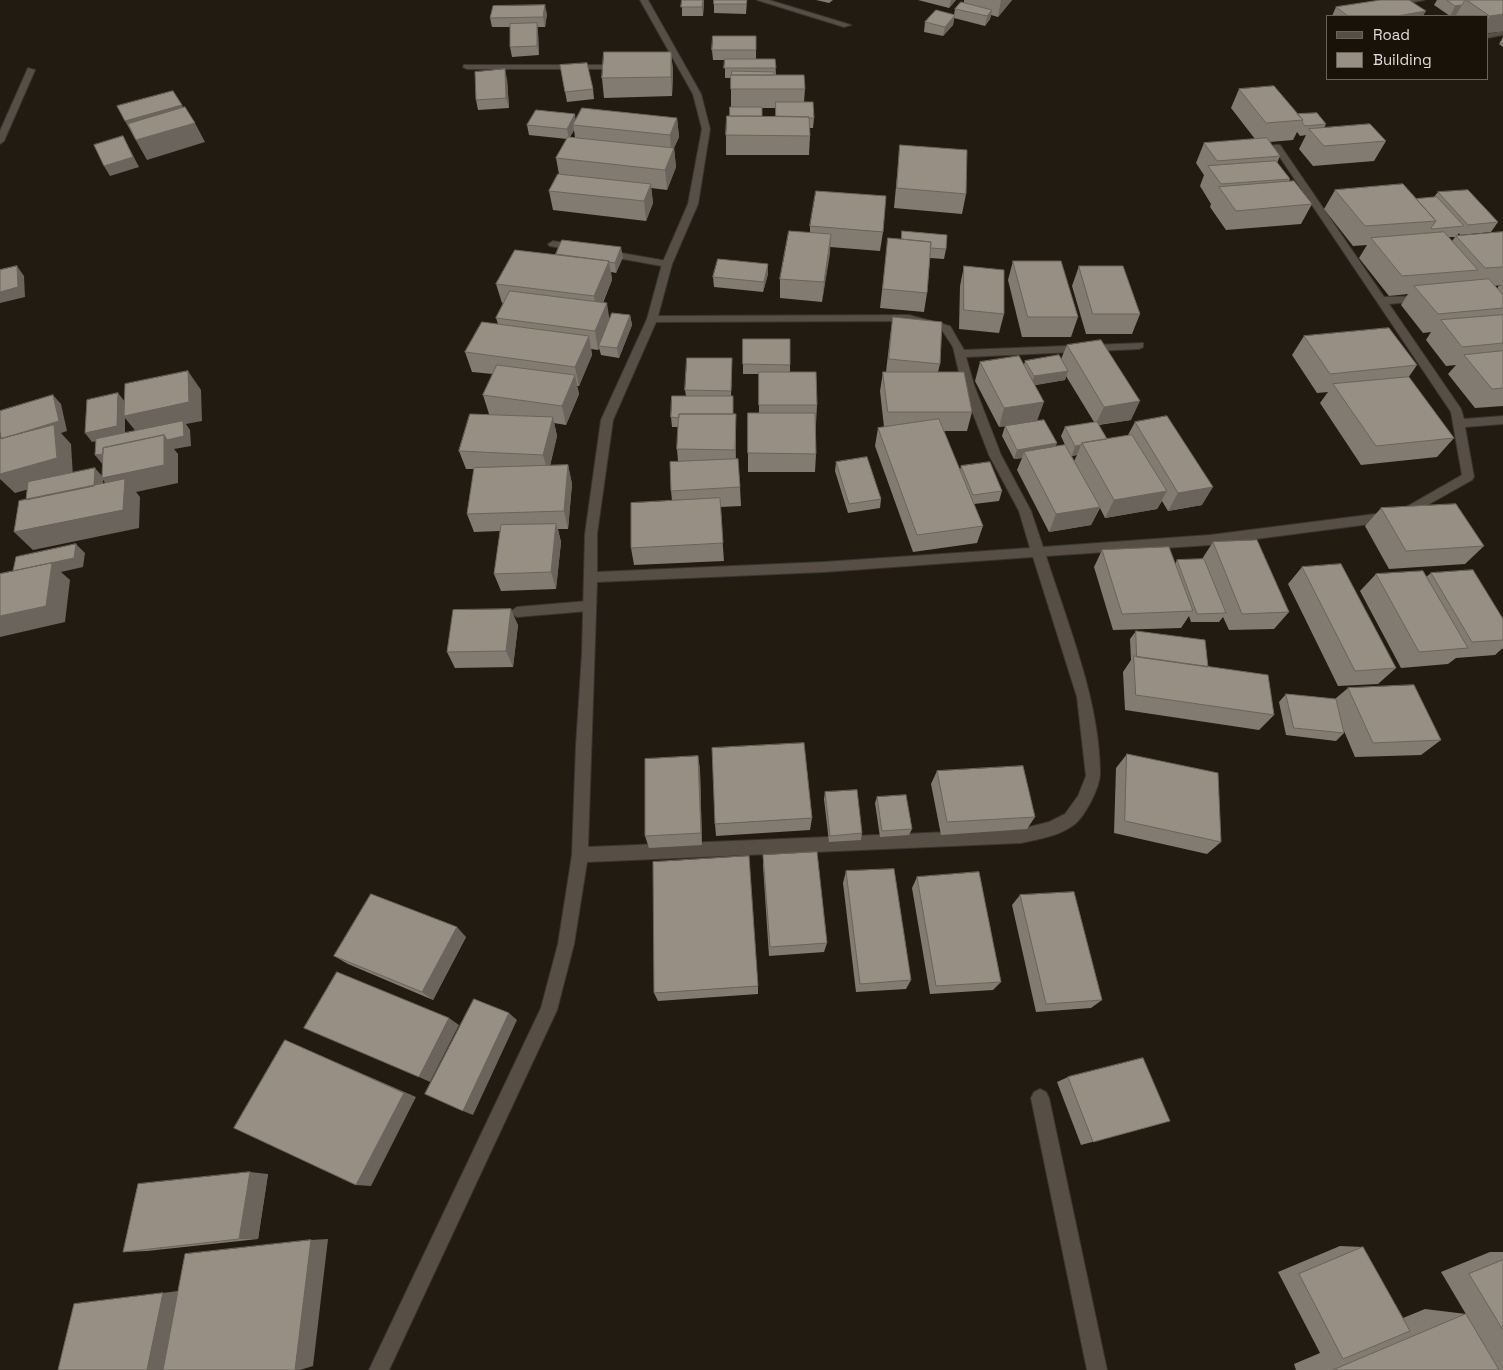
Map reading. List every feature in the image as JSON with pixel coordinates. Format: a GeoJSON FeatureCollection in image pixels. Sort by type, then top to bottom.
{"type":"FeatureCollection","features":[{"type":"Feature","properties":{"kind":"street"},"geometry":{"type":"LineString","coordinates":[[379,1370],[549,1010],[566,944],[580,854],[583,746],[589,653],[590,534],[607,420],[652,319],[667,264],[693,204],[706,129],[697,94],[678,67],[644,0]]}},
{"type":"Feature","properties":{"kind":"street"},"geometry":{"type":"LineString","coordinates":[[760,0],[848,25]]}},
{"type":"Feature","properties":{"kind":"street"},"geometry":{"type":"LineString","coordinates":[[1390,2],[1420,0]]}},
{"type":"Feature","properties":{"kind":"street"},"geometry":{"type":"LineString","coordinates":[[1390,2],[1406,12]]}},
{"type":"Feature","properties":{"kind":"street"},"geometry":{"type":"LineString","coordinates":[[1488,36],[1503,34]]}},
{"type":"Feature","properties":{"kind":"street"},"geometry":{"type":"LineString","coordinates":[[467,67],[635,67]]}},
{"type":"Feature","properties":{"kind":"street"},"geometry":{"type":"LineString","coordinates":[[0,141],[31,70]]}},
{"type":"Feature","properties":{"kind":"street"},"geometry":{"type":"LineString","coordinates":[[590,577],[824,567],[1038,554],[1210,540],[1401,515],[1468,477],[1457,412],[1277,147]]}},
{"type":"Feature","properties":{"kind":"street"},"geometry":{"type":"LineString","coordinates":[[553,244],[667,264]]}},
{"type":"Feature","properties":{"kind":"street"},"geometry":{"type":"LineString","coordinates":[[1382,301],[1438,297]]}},
{"type":"Feature","properties":{"kind":"street"},"geometry":{"type":"LineString","coordinates":[[580,854],[1021,836],[1050,829],[1070,819],[1084,800],[1093,776],[1081,689],[1025,511],[996,455],[968,385],[958,347],[946,328],[910,318],[652,319]]}},
{"type":"Feature","properties":{"kind":"street"},"geometry":{"type":"LineString","coordinates":[[959,354],[1139,345]]}},
{"type":"Feature","properties":{"kind":"street"},"geometry":{"type":"LineString","coordinates":[[1459,422],[1503,420]]}},
{"type":"Feature","properties":{"kind":"street"},"geometry":{"type":"LineString","coordinates":[[517,612],[588,606]]}},
{"type":"Feature","properties":{"kind":"street"},"geometry":{"type":"LineString","coordinates":[[1040,1098],[1097,1370]]}},
{"type":"Feature","properties":{"kind":"building"},"geometry":{"type":"Polygon","coordinates":[[[682,0],[703,0],[702,7],[681,7],[682,0]]]}},
{"type":"Feature","properties":{"kind":"building"},"geometry":{"type":"Polygon","coordinates":[[[714,0],[747,0],[746,4],[714,4],[714,0]]]}},
{"type":"Feature","properties":{"kind":"building"},"geometry":{"type":"Polygon","coordinates":[[[1381,0],[1409,0],[1426,11],[1403,15],[1347,15],[1336,7],[1381,0]]]}},
{"type":"Feature","properties":{"kind":"building"},"geometry":{"type":"Polygon","coordinates":[[[1447,0],[1465,0],[1462,5],[1455,6],[1447,0]]]}},
{"type":"Feature","properties":{"kind":"building"},"geometry":{"type":"Polygon","coordinates":[[[1467,0],[1503,0],[1503,14],[1490,16],[1467,0]]]}},
{"type":"Feature","properties":{"kind":"building"},"geometry":{"type":"Polygon","coordinates":[[[961,2],[992,10],[987,16],[955,9],[961,2]]]}},
{"type":"Feature","properties":{"kind":"building"},"geometry":{"type":"Polygon","coordinates":[[[545,5],[543,17],[490,18],[493,6],[545,5]]]}},
{"type":"Feature","properties":{"kind":"building"},"geometry":{"type":"Polygon","coordinates":[[[936,10],[955,15],[945,27],[925,22],[936,10]]]}},
{"type":"Feature","properties":{"kind":"building"},"geometry":{"type":"Polygon","coordinates":[[[537,23],[537,46],[510,47],[510,24],[537,23]]]}},
{"type":"Feature","properties":{"kind":"building"},"geometry":{"type":"Polygon","coordinates":[[[713,36],[756,36],[756,50],[712,50],[713,36]]]}},
{"type":"Feature","properties":{"kind":"building"},"geometry":{"type":"Polygon","coordinates":[[[604,52],[671,52],[671,77],[602,78],[604,52]]]}},
{"type":"Feature","properties":{"kind":"building"},"geometry":{"type":"Polygon","coordinates":[[[725,59],[775,59],[776,68],[724,68],[725,59]]]}},
{"type":"Feature","properties":{"kind":"building"},"geometry":{"type":"Polygon","coordinates":[[[587,63],[593,89],[565,92],[560,65],[587,63]]]}},
{"type":"Feature","properties":{"kind":"building"},"geometry":{"type":"Polygon","coordinates":[[[505,69],[506,98],[476,100],[475,72],[505,69]]]}},
{"type":"Feature","properties":{"kind":"building"},"geometry":{"type":"Polygon","coordinates":[[[732,71],[774,72],[774,75],[732,75],[732,71]]]}},
{"type":"Feature","properties":{"kind":"building"},"geometry":{"type":"Polygon","coordinates":[[[731,75],[804,75],[805,89],[731,89],[731,75]]]}},
{"type":"Feature","properties":{"kind":"building"},"geometry":{"type":"Polygon","coordinates":[[[1274,86],[1303,120],[1266,123],[1239,89],[1274,86]]]}},
{"type":"Feature","properties":{"kind":"building"},"geometry":{"type":"Polygon","coordinates":[[[173,91],[182,105],[125,121],[117,106],[173,91]]]}},
{"type":"Feature","properties":{"kind":"building"},"geometry":{"type":"Polygon","coordinates":[[[776,102],[813,102],[814,118],[776,116],[776,102]]]}},
{"type":"Feature","properties":{"kind":"building"},"geometry":{"type":"Polygon","coordinates":[[[185,107],[195,123],[136,140],[128,124],[185,107]]]}},
{"type":"Feature","properties":{"kind":"building"},"geometry":{"type":"Polygon","coordinates":[[[730,107],[762,107],[762,116],[730,116],[730,107]]]}},
{"type":"Feature","properties":{"kind":"building"},"geometry":{"type":"Polygon","coordinates":[[[582,108],[677,118],[670,135],[573,125],[582,108]]]}},
{"type":"Feature","properties":{"kind":"building"},"geometry":{"type":"Polygon","coordinates":[[[536,110],[575,114],[567,129],[527,125],[536,110]]]}},
{"type":"Feature","properties":{"kind":"building"},"geometry":{"type":"Polygon","coordinates":[[[1317,113],[1326,124],[1305,126],[1302,122],[1303,120],[1297,114],[1317,113]]]}},
{"type":"Feature","properties":{"kind":"building"},"geometry":{"type":"Polygon","coordinates":[[[727,116],[809,117],[810,136],[726,135],[727,116]]]}},
{"type":"Feature","properties":{"kind":"building"},"geometry":{"type":"Polygon","coordinates":[[[1370,124],[1386,141],[1324,146],[1309,129],[1370,124]]]}},
{"type":"Feature","properties":{"kind":"building"},"geometry":{"type":"Polygon","coordinates":[[[123,136],[133,157],[104,166],[94,145],[123,136]]]}},
{"type":"Feature","properties":{"kind":"building"},"geometry":{"type":"Polygon","coordinates":[[[568,137],[674,148],[665,170],[556,158],[568,137]]]}},
{"type":"Feature","properties":{"kind":"building"},"geometry":{"type":"Polygon","coordinates":[[[1267,138],[1280,156],[1217,161],[1204,143],[1267,138]]]}},
{"type":"Feature","properties":{"kind":"building"},"geometry":{"type":"Polygon","coordinates":[[[900,145],[967,150],[966,194],[897,188],[900,145]]]}},
{"type":"Feature","properties":{"kind":"building"},"geometry":{"type":"Polygon","coordinates":[[[1276,161],[1290,179],[1221,184],[1208,166],[1276,161]]]}},
{"type":"Feature","properties":{"kind":"building"},"geometry":{"type":"Polygon","coordinates":[[[558,174],[651,184],[644,201],[549,191],[558,174]]]}},
{"type":"Feature","properties":{"kind":"building"},"geometry":{"type":"Polygon","coordinates":[[[1294,181],[1312,204],[1236,211],[1219,187],[1294,181]]]}},
{"type":"Feature","properties":{"kind":"building"},"geometry":{"type":"Polygon","coordinates":[[[1403,184],[1436,221],[1365,226],[1335,190],[1403,184]]]}},
{"type":"Feature","properties":{"kind":"building"},"geometry":{"type":"Polygon","coordinates":[[[1468,190],[1498,222],[1468,225],[1438,192],[1468,190]]]}},
{"type":"Feature","properties":{"kind":"building"},"geometry":{"type":"Polygon","coordinates":[[[816,191],[886,196],[883,232],[810,226],[816,191]]]}},
{"type":"Feature","properties":{"kind":"building"},"geometry":{"type":"Polygon","coordinates":[[[1437,197],[1464,226],[1431,228],[1436,221],[1416,199],[1437,197]]]}},
{"type":"Feature","properties":{"kind":"building"},"geometry":{"type":"Polygon","coordinates":[[[789,231],[831,234],[824,282],[780,279],[789,231]]]}},
{"type":"Feature","properties":{"kind":"building"},"geometry":{"type":"Polygon","coordinates":[[[902,231],[947,235],[946,249],[930,248],[931,242],[902,239],[902,231]]]}},
{"type":"Feature","properties":{"kind":"building"},"geometry":{"type":"Polygon","coordinates":[[[1444,232],[1478,270],[1402,276],[1371,238],[1444,232]]]}},
{"type":"Feature","properties":{"kind":"building"},"geometry":{"type":"Polygon","coordinates":[[[1503,232],[1503,267],[1485,268],[1456,236],[1503,232]]]}},
{"type":"Feature","properties":{"kind":"building"},"geometry":{"type":"Polygon","coordinates":[[[888,238],[931,242],[927,293],[883,289],[888,238]]]}},
{"type":"Feature","properties":{"kind":"building"},"geometry":{"type":"Polygon","coordinates":[[[562,240],[621,247],[615,263],[556,254],[562,240]]]}},
{"type":"Feature","properties":{"kind":"building"},"geometry":{"type":"Polygon","coordinates":[[[515,250],[609,261],[594,296],[496,284],[515,250]]]}},
{"type":"Feature","properties":{"kind":"building"},"geometry":{"type":"Polygon","coordinates":[[[718,259],[768,264],[764,282],[713,277],[718,259]]]}},
{"type":"Feature","properties":{"kind":"building"},"geometry":{"type":"Polygon","coordinates":[[[1013,261],[1061,261],[1078,317],[1028,317],[1013,261]]]}},
{"type":"Feature","properties":{"kind":"building"},"geometry":{"type":"Polygon","coordinates":[[[17,266],[18,287],[0,292],[0,270],[17,266]]]}},
{"type":"Feature","properties":{"kind":"building"},"geometry":{"type":"Polygon","coordinates":[[[964,266],[1004,270],[1004,314],[964,310],[964,266]]]}},
{"type":"Feature","properties":{"kind":"building"},"geometry":{"type":"Polygon","coordinates":[[[1079,266],[1123,266],[1140,314],[1093,314],[1079,266]]]}},
{"type":"Feature","properties":{"kind":"building"},"geometry":{"type":"Polygon","coordinates":[[[1489,279],[1503,295],[1503,308],[1438,314],[1414,286],[1489,279]]]}},
{"type":"Feature","properties":{"kind":"building"},"geometry":{"type":"Polygon","coordinates":[[[510,291],[607,303],[595,331],[496,318],[510,291]]]}},
{"type":"Feature","properties":{"kind":"building"},"geometry":{"type":"Polygon","coordinates":[[[612,313],[630,315],[617,348],[599,346],[612,313]]]}},
{"type":"Feature","properties":{"kind":"building"},"geometry":{"type":"Polygon","coordinates":[[[1503,315],[1503,343],[1462,347],[1441,320],[1503,315]]]}},
{"type":"Feature","properties":{"kind":"building"},"geometry":{"type":"Polygon","coordinates":[[[893,317],[942,322],[940,364],[889,359],[893,317]]]}},
{"type":"Feature","properties":{"kind":"building"},"geometry":{"type":"Polygon","coordinates":[[[482,322],[589,336],[575,367],[465,352],[482,322]]]}},
{"type":"Feature","properties":{"kind":"building"},"geometry":{"type":"Polygon","coordinates":[[[1389,328],[1417,365],[1330,374],[1304,336],[1389,328]]]}},
{"type":"Feature","properties":{"kind":"building"},"geometry":{"type":"Polygon","coordinates":[[[743,339],[790,339],[790,365],[743,364],[743,339]]]}},
{"type":"Feature","properties":{"kind":"building"},"geometry":{"type":"Polygon","coordinates":[[[1101,340],[1140,401],[1104,407],[1067,345],[1101,340]]]}},
{"type":"Feature","properties":{"kind":"building"},"geometry":{"type":"Polygon","coordinates":[[[1503,351],[1503,388],[1492,389],[1464,355],[1503,351]]]}},
{"type":"Feature","properties":{"kind":"building"},"geometry":{"type":"Polygon","coordinates":[[[1059,355],[1068,371],[1034,376],[1025,361],[1059,355]]]}},
{"type":"Feature","properties":{"kind":"building"},"geometry":{"type":"Polygon","coordinates":[[[1019,356],[1044,402],[1004,408],[980,362],[1019,356]]]}},
{"type":"Feature","properties":{"kind":"building"},"geometry":{"type":"Polygon","coordinates":[[[687,358],[732,358],[731,391],[685,390],[687,358]]]}},
{"type":"Feature","properties":{"kind":"building"},"geometry":{"type":"Polygon","coordinates":[[[497,365],[575,375],[562,406],[483,395],[497,365]]]}},
{"type":"Feature","properties":{"kind":"building"},"geometry":{"type":"Polygon","coordinates":[[[188,371],[189,402],[124,416],[125,384],[188,371]]]}},
{"type":"Feature","properties":{"kind":"building"},"geometry":{"type":"Polygon","coordinates":[[[759,372],[816,372],[817,405],[759,405],[759,372]]]}},
{"type":"Feature","properties":{"kind":"building"},"geometry":{"type":"Polygon","coordinates":[[[883,372],[964,372],[972,412],[888,412],[883,372]]]}},
{"type":"Feature","properties":{"kind":"building"},"geometry":{"type":"Polygon","coordinates":[[[1409,377],[1454,438],[1376,446],[1333,384],[1409,377]]]}},
{"type":"Feature","properties":{"kind":"building"},"geometry":{"type":"Polygon","coordinates":[[[118,393],[117,426],[85,433],[87,400],[118,393]]]}},
{"type":"Feature","properties":{"kind":"building"},"geometry":{"type":"Polygon","coordinates":[[[53,395],[59,421],[1,439],[0,411],[53,395]]]}},
{"type":"Feature","properties":{"kind":"building"},"geometry":{"type":"Polygon","coordinates":[[[672,396],[733,396],[733,414],[679,414],[679,418],[671,417],[672,396]]]}},
{"type":"Feature","properties":{"kind":"building"},"geometry":{"type":"Polygon","coordinates":[[[748,413],[815,413],[816,454],[748,453],[748,413]]]}},
{"type":"Feature","properties":{"kind":"building"},"geometry":{"type":"Polygon","coordinates":[[[470,414],[553,417],[543,455],[459,451],[470,414]]]}},
{"type":"Feature","properties":{"kind":"building"},"geometry":{"type":"Polygon","coordinates":[[[679,414],[736,414],[735,450],[677,449],[679,414]]]}},
{"type":"Feature","properties":{"kind":"building"},"geometry":{"type":"Polygon","coordinates":[[[1167,416],[1213,487],[1178,493],[1135,422],[1167,416]]]}},
{"type":"Feature","properties":{"kind":"building"},"geometry":{"type":"Polygon","coordinates":[[[939,419],[983,526],[917,535],[878,428],[939,419]]]}},
{"type":"Feature","properties":{"kind":"building"},"geometry":{"type":"Polygon","coordinates":[[[1044,420],[1057,443],[1017,450],[1005,426],[1044,420]]]}},
{"type":"Feature","properties":{"kind":"building"},"geometry":{"type":"Polygon","coordinates":[[[183,421],[184,436],[167,440],[164,435],[103,448],[103,454],[95,455],[96,439],[183,421]]]}},
{"type":"Feature","properties":{"kind":"building"},"geometry":{"type":"Polygon","coordinates":[[[1097,422],[1107,439],[1075,446],[1065,427],[1097,422]]]}},
{"type":"Feature","properties":{"kind":"building"},"geometry":{"type":"Polygon","coordinates":[[[54,425],[57,458],[0,474],[0,439],[54,425]]]}},
{"type":"Feature","properties":{"kind":"building"},"geometry":{"type":"Polygon","coordinates":[[[164,435],[164,465],[102,478],[103,448],[164,435]]]}},
{"type":"Feature","properties":{"kind":"building"},"geometry":{"type":"Polygon","coordinates":[[[1132,435],[1167,491],[1114,500],[1082,443],[1132,435]]]}},
{"type":"Feature","properties":{"kind":"building"},"geometry":{"type":"Polygon","coordinates":[[[1065,445],[1100,507],[1056,514],[1024,452],[1065,445]]]}},
{"type":"Feature","properties":{"kind":"building"},"geometry":{"type":"Polygon","coordinates":[[[867,457],[881,499],[849,504],[836,462],[867,457]]]}},
{"type":"Feature","properties":{"kind":"building"},"geometry":{"type":"Polygon","coordinates":[[[738,459],[740,487],[671,491],[670,462],[738,459]]]}},
{"type":"Feature","properties":{"kind":"building"},"geometry":{"type":"Polygon","coordinates":[[[990,462],[1002,491],[973,495],[961,466],[990,462]]]}},
{"type":"Feature","properties":{"kind":"building"},"geometry":{"type":"Polygon","coordinates":[[[568,465],[564,511],[467,514],[474,468],[568,465]]]}},
{"type":"Feature","properties":{"kind":"building"},"geometry":{"type":"Polygon","coordinates":[[[95,468],[94,486],[26,500],[28,482],[95,468]]]}},
{"type":"Feature","properties":{"kind":"building"},"geometry":{"type":"Polygon","coordinates":[[[125,479],[123,510],[14,532],[19,501],[125,479]]]}},
{"type":"Feature","properties":{"kind":"building"},"geometry":{"type":"Polygon","coordinates":[[[720,498],[723,543],[631,548],[631,503],[720,498]]]}},
{"type":"Feature","properties":{"kind":"building"},"geometry":{"type":"Polygon","coordinates":[[[1456,504],[1484,546],[1406,551],[1381,508],[1456,504]]]}},
{"type":"Feature","properties":{"kind":"building"},"geometry":{"type":"Polygon","coordinates":[[[556,524],[551,572],[494,574],[501,525],[556,524]]]}},
{"type":"Feature","properties":{"kind":"building"},"geometry":{"type":"Polygon","coordinates":[[[1257,540],[1289,612],[1242,614],[1213,542],[1257,540]]]}},
{"type":"Feature","properties":{"kind":"building"},"geometry":{"type":"Polygon","coordinates":[[[76,544],[74,558],[13,571],[16,557],[76,544]]]}},
{"type":"Feature","properties":{"kind":"building"},"geometry":{"type":"Polygon","coordinates":[[[1169,547],[1193,611],[1122,614],[1102,550],[1169,547]]]}},
{"type":"Feature","properties":{"kind":"building"},"geometry":{"type":"Polygon","coordinates":[[[1204,559],[1226,613],[1197,614],[1177,560],[1204,559]]]}},
{"type":"Feature","properties":{"kind":"building"},"geometry":{"type":"Polygon","coordinates":[[[52,563],[46,606],[0,616],[0,574],[52,563]]]}},
{"type":"Feature","properties":{"kind":"building"},"geometry":{"type":"Polygon","coordinates":[[[1341,564],[1396,668],[1355,671],[1302,567],[1341,564]]]}},
{"type":"Feature","properties":{"kind":"building"},"geometry":{"type":"Polygon","coordinates":[[[1473,570],[1503,619],[1503,640],[1472,642],[1431,573],[1473,570]]]}},
{"type":"Feature","properties":{"kind":"building"},"geometry":{"type":"Polygon","coordinates":[[[1423,571],[1468,648],[1419,652],[1376,574],[1423,571]]]}},
{"type":"Feature","properties":{"kind":"building"},"geometry":{"type":"Polygon","coordinates":[[[511,609],[506,651],[447,652],[453,610],[511,609]]]}},
{"type":"Feature","properties":{"kind":"building"},"geometry":{"type":"Polygon","coordinates":[[[1136,631],[1205,640],[1208,667],[1137,657],[1136,631]]]}},
{"type":"Feature","properties":{"kind":"building"},"geometry":{"type":"Polygon","coordinates":[[[1134,656],[1268,675],[1274,715],[1136,695],[1134,656]]]}},
{"type":"Feature","properties":{"kind":"building"},"geometry":{"type":"Polygon","coordinates":[[[1414,685],[1441,740],[1373,743],[1348,688],[1414,685]]]}},
{"type":"Feature","properties":{"kind":"building"},"geometry":{"type":"Polygon","coordinates":[[[1286,694],[1336,699],[1344,733],[1294,728],[1286,694]]]}},
{"type":"Feature","properties":{"kind":"building"},"geometry":{"type":"Polygon","coordinates":[[[804,743],[812,818],[715,824],[712,748],[804,743]]]}},
{"type":"Feature","properties":{"kind":"building"},"geometry":{"type":"Polygon","coordinates":[[[1127,754],[1218,773],[1221,842],[1125,821],[1127,754]]]}},
{"type":"Feature","properties":{"kind":"building"},"geometry":{"type":"Polygon","coordinates":[[[698,756],[701,833],[645,836],[645,759],[698,756]]]}},
{"type":"Feature","properties":{"kind":"building"},"geometry":{"type":"Polygon","coordinates":[[[1023,766],[1035,817],[947,822],[937,771],[1023,766]]]}},
{"type":"Feature","properties":{"kind":"building"},"geometry":{"type":"Polygon","coordinates":[[[857,790],[862,833],[830,836],[825,792],[857,790]]]}},
{"type":"Feature","properties":{"kind":"building"},"geometry":{"type":"Polygon","coordinates":[[[906,795],[912,829],[882,831],[877,797],[906,795]]]}},
{"type":"Feature","properties":{"kind":"building"},"geometry":{"type":"Polygon","coordinates":[[[817,852],[827,943],[770,947],[763,855],[817,852]]]}},
{"type":"Feature","properties":{"kind":"building"},"geometry":{"type":"Polygon","coordinates":[[[749,856],[758,986],[654,993],[653,862],[749,856]]]}},
{"type":"Feature","properties":{"kind":"building"},"geometry":{"type":"Polygon","coordinates":[[[894,869],[911,980],[860,984],[846,871],[894,869]]]}},
{"type":"Feature","properties":{"kind":"building"},"geometry":{"type":"Polygon","coordinates":[[[979,872],[1001,982],[936,986],[917,877],[979,872]]]}},
{"type":"Feature","properties":{"kind":"building"},"geometry":{"type":"Polygon","coordinates":[[[1074,892],[1102,1000],[1046,1004],[1020,895],[1074,892]]]}},
{"type":"Feature","properties":{"kind":"building"},"geometry":{"type":"Polygon","coordinates":[[[371,894],[457,927],[422,992],[334,956],[371,894]]]}},
{"type":"Feature","properties":{"kind":"building"},"geometry":{"type":"Polygon","coordinates":[[[337,972],[449,1018],[419,1077],[304,1028],[337,972]]]}},
{"type":"Feature","properties":{"kind":"building"},"geometry":{"type":"Polygon","coordinates":[[[474,999],[509,1013],[463,1111],[425,1094],[474,999]]]}},
{"type":"Feature","properties":{"kind":"building"},"geometry":{"type":"Polygon","coordinates":[[[285,1040],[404,1093],[356,1185],[234,1128],[285,1040]]]}},
{"type":"Feature","properties":{"kind":"building"},"geometry":{"type":"Polygon","coordinates":[[[1143,1058],[1170,1121],[1093,1142],[1068,1077],[1143,1058]]]}},
{"type":"Feature","properties":{"kind":"building"},"geometry":{"type":"Polygon","coordinates":[[[250,1172],[239,1239],[123,1252],[138,1184],[250,1172]]]}},
{"type":"Feature","properties":{"kind":"building"},"geometry":{"type":"Polygon","coordinates":[[[311,1240],[295,1370],[163,1370],[185,1254],[311,1240]]]}},
{"type":"Feature","properties":{"kind":"building"},"geometry":{"type":"Polygon","coordinates":[[[1363,1247],[1410,1331],[1343,1359],[1299,1274],[1363,1247]]]}},
{"type":"Feature","properties":{"kind":"building"},"geometry":{"type":"Polygon","coordinates":[[[1503,1260],[1503,1330],[1469,1274],[1503,1260]]]}},
{"type":"Feature","properties":{"kind":"building"},"geometry":{"type":"Polygon","coordinates":[[[163,1293],[147,1370],[58,1370],[74,1304],[163,1293]]]}},
{"type":"Feature","properties":{"kind":"building"},"geometry":{"type":"Polygon","coordinates":[[[1466,1314],[1499,1370],[1333,1370],[1466,1314]]]}}]}
